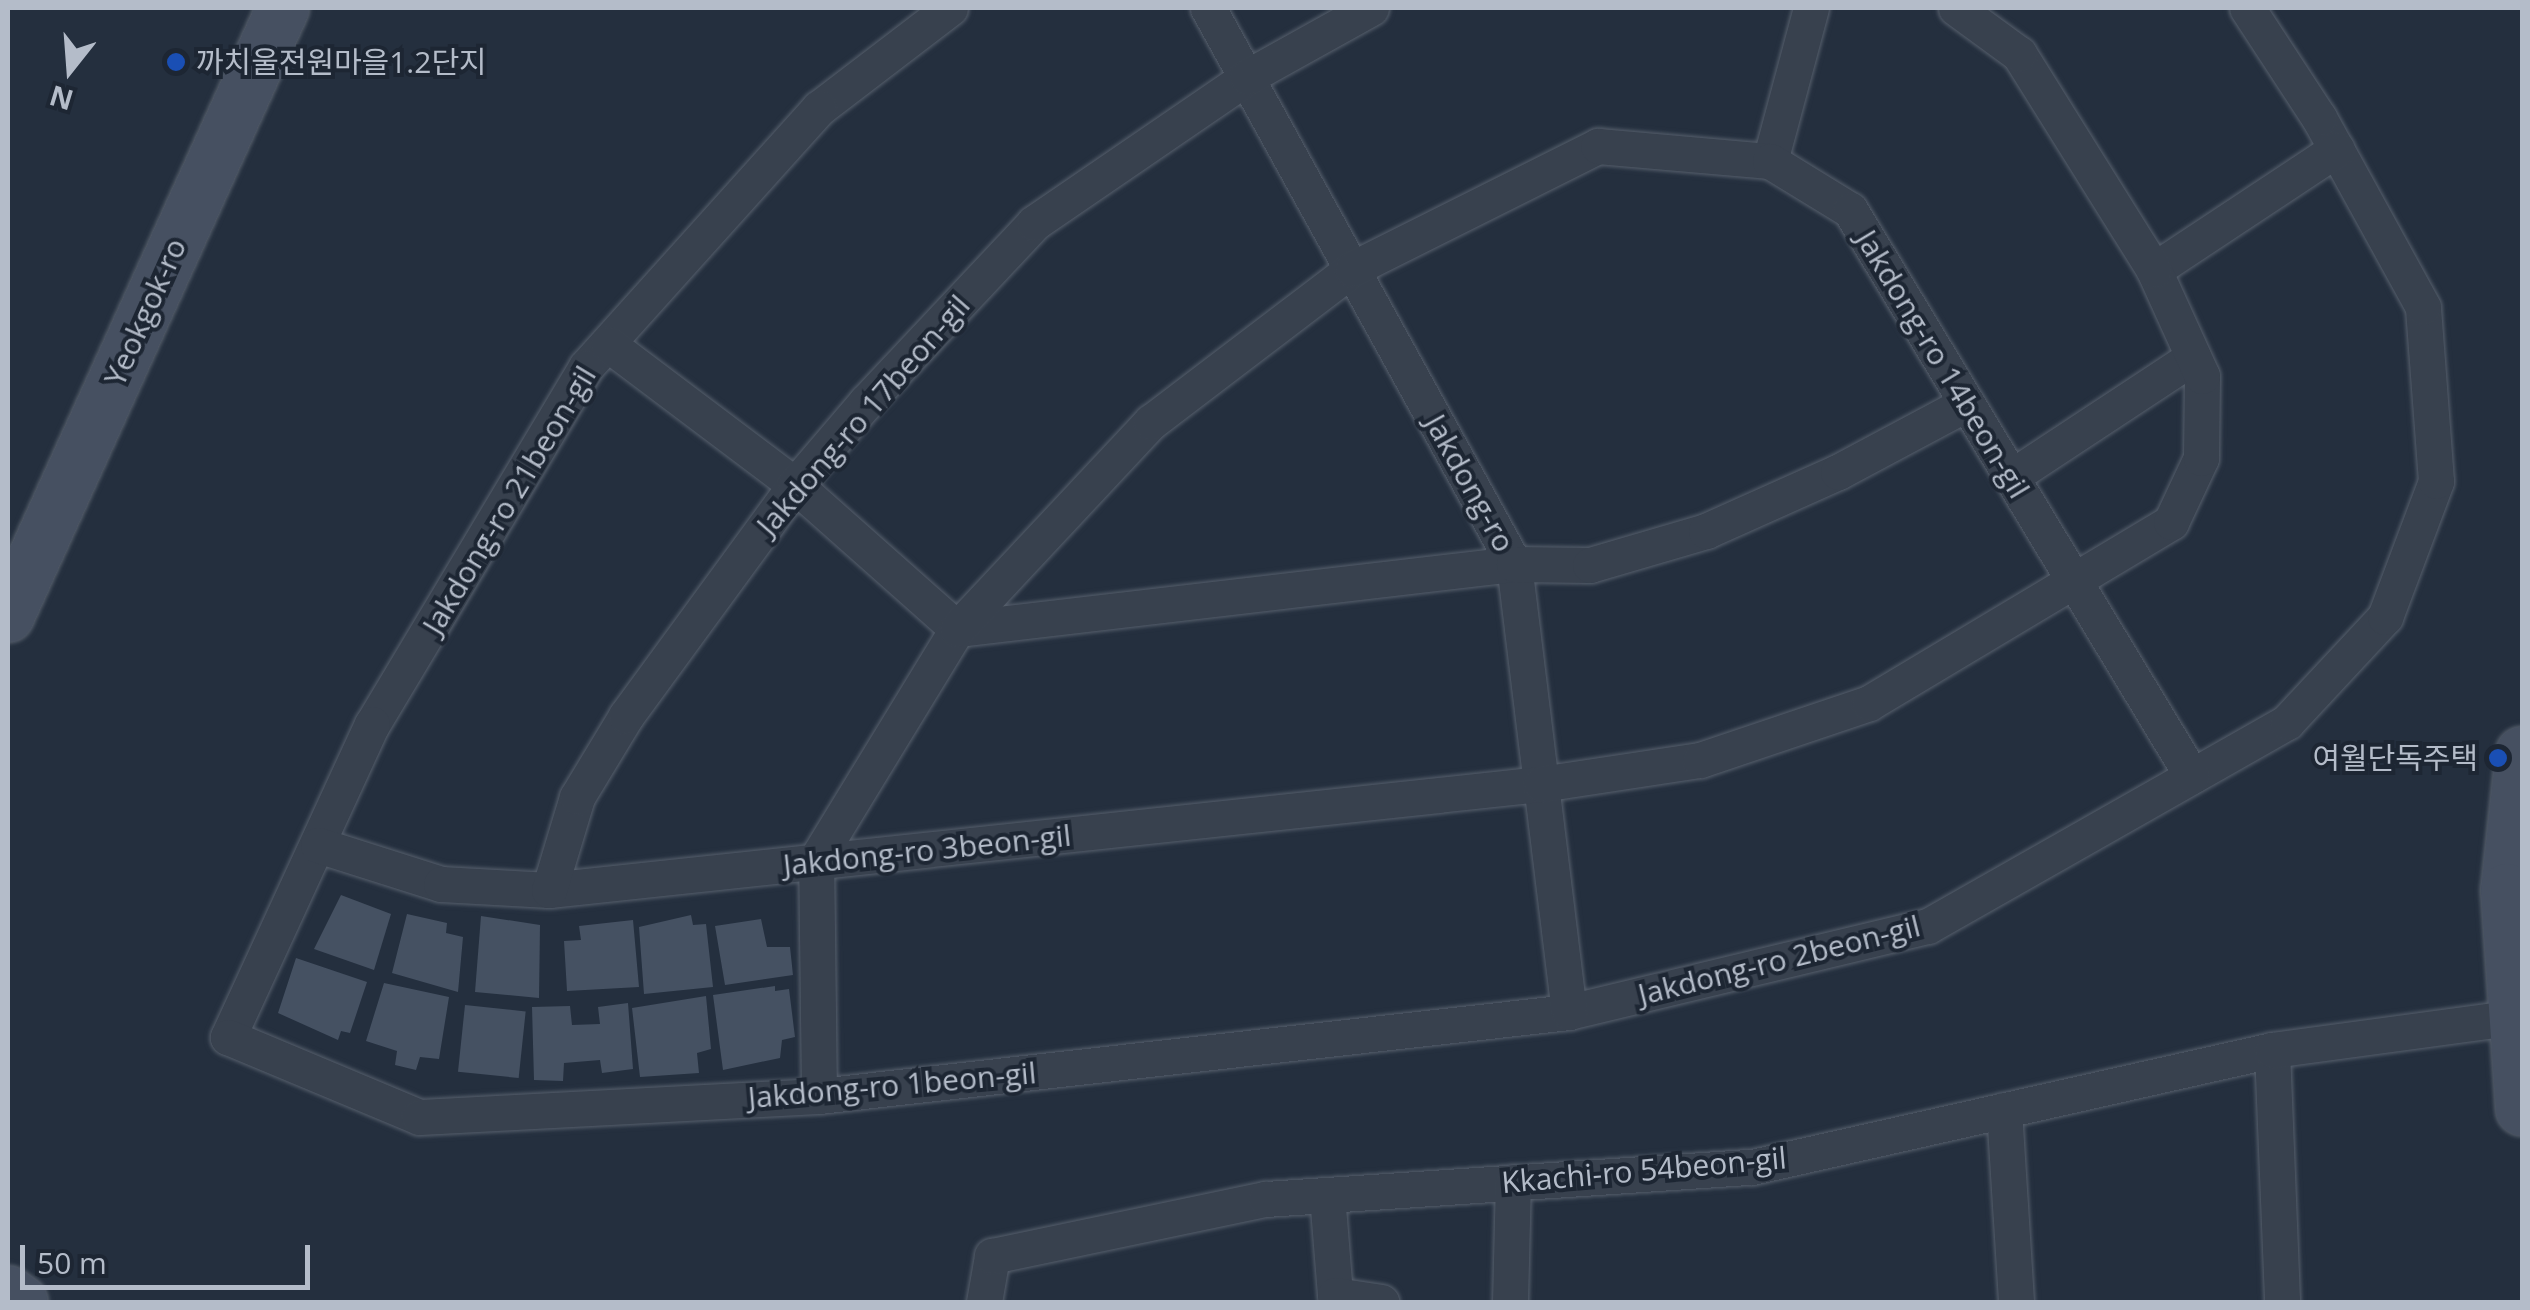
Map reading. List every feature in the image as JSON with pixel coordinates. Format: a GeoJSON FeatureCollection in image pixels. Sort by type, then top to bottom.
{"type":"FeatureCollection","features":[{"type":"Feature","properties":{"kind":"street","name":"Yeokgok-ro"},"geometry":{"type":"LineString","coordinates":[[8,616],[282,8]]}},
{"type":"Feature","properties":{"kind":"street","name":"Jakdong-ro 21beon-gil"},"geometry":{"type":"LineString","coordinates":[[228,1037],[372,724],[586,367],[819,108],[950,8]]}},
{"type":"Feature","properties":{"kind":"street","name":"Jakdong-ro"},"geometry":{"type":"LineString","coordinates":[[1208,8],[1514,564],[1569,1012]]}},
{"type":"Feature","properties":{"kind":"street","name":"Jakdong-ro 17beon-gil"},"geometry":{"type":"LineString","coordinates":[[548,890],[576,797],[626,716],[794,485],[1034,223],[1246,77],[1371,8]]}},
{"type":"Feature","properties":{"kind":"street"},"geometry":{"type":"LineString","coordinates":[[1770,161],[1811,8]]}},
{"type":"Feature","properties":{"kind":"street","name":"Jakdong-ro 3beon-gil"},"geometry":{"type":"LineString","coordinates":[[318,845],[441,884],[548,890],[1541,784],[1700,760],[1869,703],[2170,522],[2202,458],[2202,376],[2154,270],[2019,54],[1956,8]]}},
{"type":"Feature","properties":{"kind":"street","name":"Jakdong-ro 2beon-gil"},"geometry":{"type":"LineString","coordinates":[[1569,1012],[1928,926],[2288,722],[2385,617],[2436,481],[2424,307],[2337,149],[2248,8]]}},
{"type":"Feature","properties":{"kind":"street","name":"Jakdong-ro 14beon-gil"},"geometry":{"type":"LineString","coordinates":[[816,860],[957,629],[1151,422],[1352,270],[1598,146],[1770,161],[1850,210],[2192,776]]}},
{"type":"Feature","properties":{"kind":"street"},"geometry":{"type":"LineString","coordinates":[[2154,270],[2337,149]]}},
{"type":"Feature","properties":{"kind":"street"},"geometry":{"type":"LineString","coordinates":[[608,344],[794,485],[957,629],[1514,564],[1590,565],[1706,531],[1967,403]]}},
{"type":"Feature","properties":{"kind":"street"},"geometry":{"type":"LineString","coordinates":[[2011,477],[2193,356]]}},
{"type":"Feature","properties":{"kind":"street"},"geometry":{"type":"LineString","coordinates":[[2522,754],[2507,890],[2522,1109]]}},
{"type":"Feature","properties":{"kind":"street"},"geometry":{"type":"LineString","coordinates":[[816,860],[818,1096]]}},
{"type":"Feature","properties":{"kind":"street","name":"Jakdong-ro 1beon-gil"},"geometry":{"type":"LineString","coordinates":[[228,1037],[418,1117],[818,1096],[1569,1012]]}},
{"type":"Feature","properties":{"kind":"street","name":"Kkachi-ro 54beon-gil"},"geometry":{"type":"LineString","coordinates":[[984,1302],[992,1256],[1266,1199],[1752,1167],[2272,1050],[2516,1017]]}},
{"type":"Feature","properties":{"kind":"street"},"geometry":{"type":"LineString","coordinates":[[2272,1050],[2282,1302]]}},
{"type":"Feature","properties":{"kind":"street"},"geometry":{"type":"LineString","coordinates":[[2004,1110],[2016,1302]]}},
{"type":"Feature","properties":{"kind":"street"},"geometry":{"type":"LineString","coordinates":[[1510,1302],[1514,1182]]}},
{"type":"Feature","properties":{"kind":"street"},"geometry":{"type":"LineString","coordinates":[[1327,1195],[1335,1294],[1382,1302]]}},
{"type":"Feature","properties":{"kind":"street"},"geometry":{"type":"LineString","coordinates":[[8,1292],[22,1302]]}},
{"type":"Feature","properties":{"kind":"building"},"geometry":{"type":"Polygon","coordinates":[[[341,895],[391,914],[374,970],[314,949],[341,895]]]}},
{"type":"Feature","properties":{"kind":"building"},"geometry":{"type":"Polygon","coordinates":[[[407,914],[447,923],[446,933],[463,937],[458,992],[392,973],[407,914]]]}},
{"type":"Feature","properties":{"kind":"building"},"geometry":{"type":"Polygon","coordinates":[[[691,915],[693,925],[706,924],[713,987],[644,994],[639,927],[691,915]]]}},
{"type":"Feature","properties":{"kind":"building"},"geometry":{"type":"Polygon","coordinates":[[[481,916],[540,925],[539,998],[475,992],[481,916]]]}},
{"type":"Feature","properties":{"kind":"building"},"geometry":{"type":"Polygon","coordinates":[[[761,919],[767,947],[790,947],[793,975],[725,985],[715,926],[761,919]]]}},
{"type":"Feature","properties":{"kind":"building"},"geometry":{"type":"Polygon","coordinates":[[[633,920],[639,987],[567,991],[564,941],[581,940],[579,926],[633,920]]]}},
{"type":"Feature","properties":{"kind":"building"},"geometry":{"type":"Polygon","coordinates":[[[296,958],[367,982],[350,1033],[341,1031],[338,1040],[278,1013],[296,958]]]}},
{"type":"Feature","properties":{"kind":"building"},"geometry":{"type":"Polygon","coordinates":[[[384,983],[449,997],[439,1059],[420,1057],[416,1070],[395,1065],[397,1051],[366,1041],[384,983]]]}},
{"type":"Feature","properties":{"kind":"building"},"geometry":{"type":"Polygon","coordinates":[[[775,986],[775,991],[789,989],[795,1037],[782,1040],[780,1058],[723,1070],[713,995],[775,986]]]}},
{"type":"Feature","properties":{"kind":"building"},"geometry":{"type":"Polygon","coordinates":[[[706,996],[711,1049],[697,1053],[699,1073],[640,1077],[632,1008],[706,996]]]}},
{"type":"Feature","properties":{"kind":"building"},"geometry":{"type":"Polygon","coordinates":[[[628,1003],[633,1069],[602,1073],[600,1060],[564,1063],[563,1081],[534,1080],[532,1007],[570,1006],[572,1025],[600,1024],[598,1007],[628,1003]]]}},
{"type":"Feature","properties":{"kind":"building"},"geometry":{"type":"Polygon","coordinates":[[[465,1005],[526,1011],[519,1078],[458,1072],[465,1005]]]}},
{"type":"Feature","properties":{"kind":"place","name":"까치울전원마을1.2단지"},"geometry":{"type":"Point","coordinates":[176,62]}},
{"type":"Feature","properties":{"kind":"place","name":"여월단독주택"},"geometry":{"type":"Point","coordinates":[2498,758]}}]}
